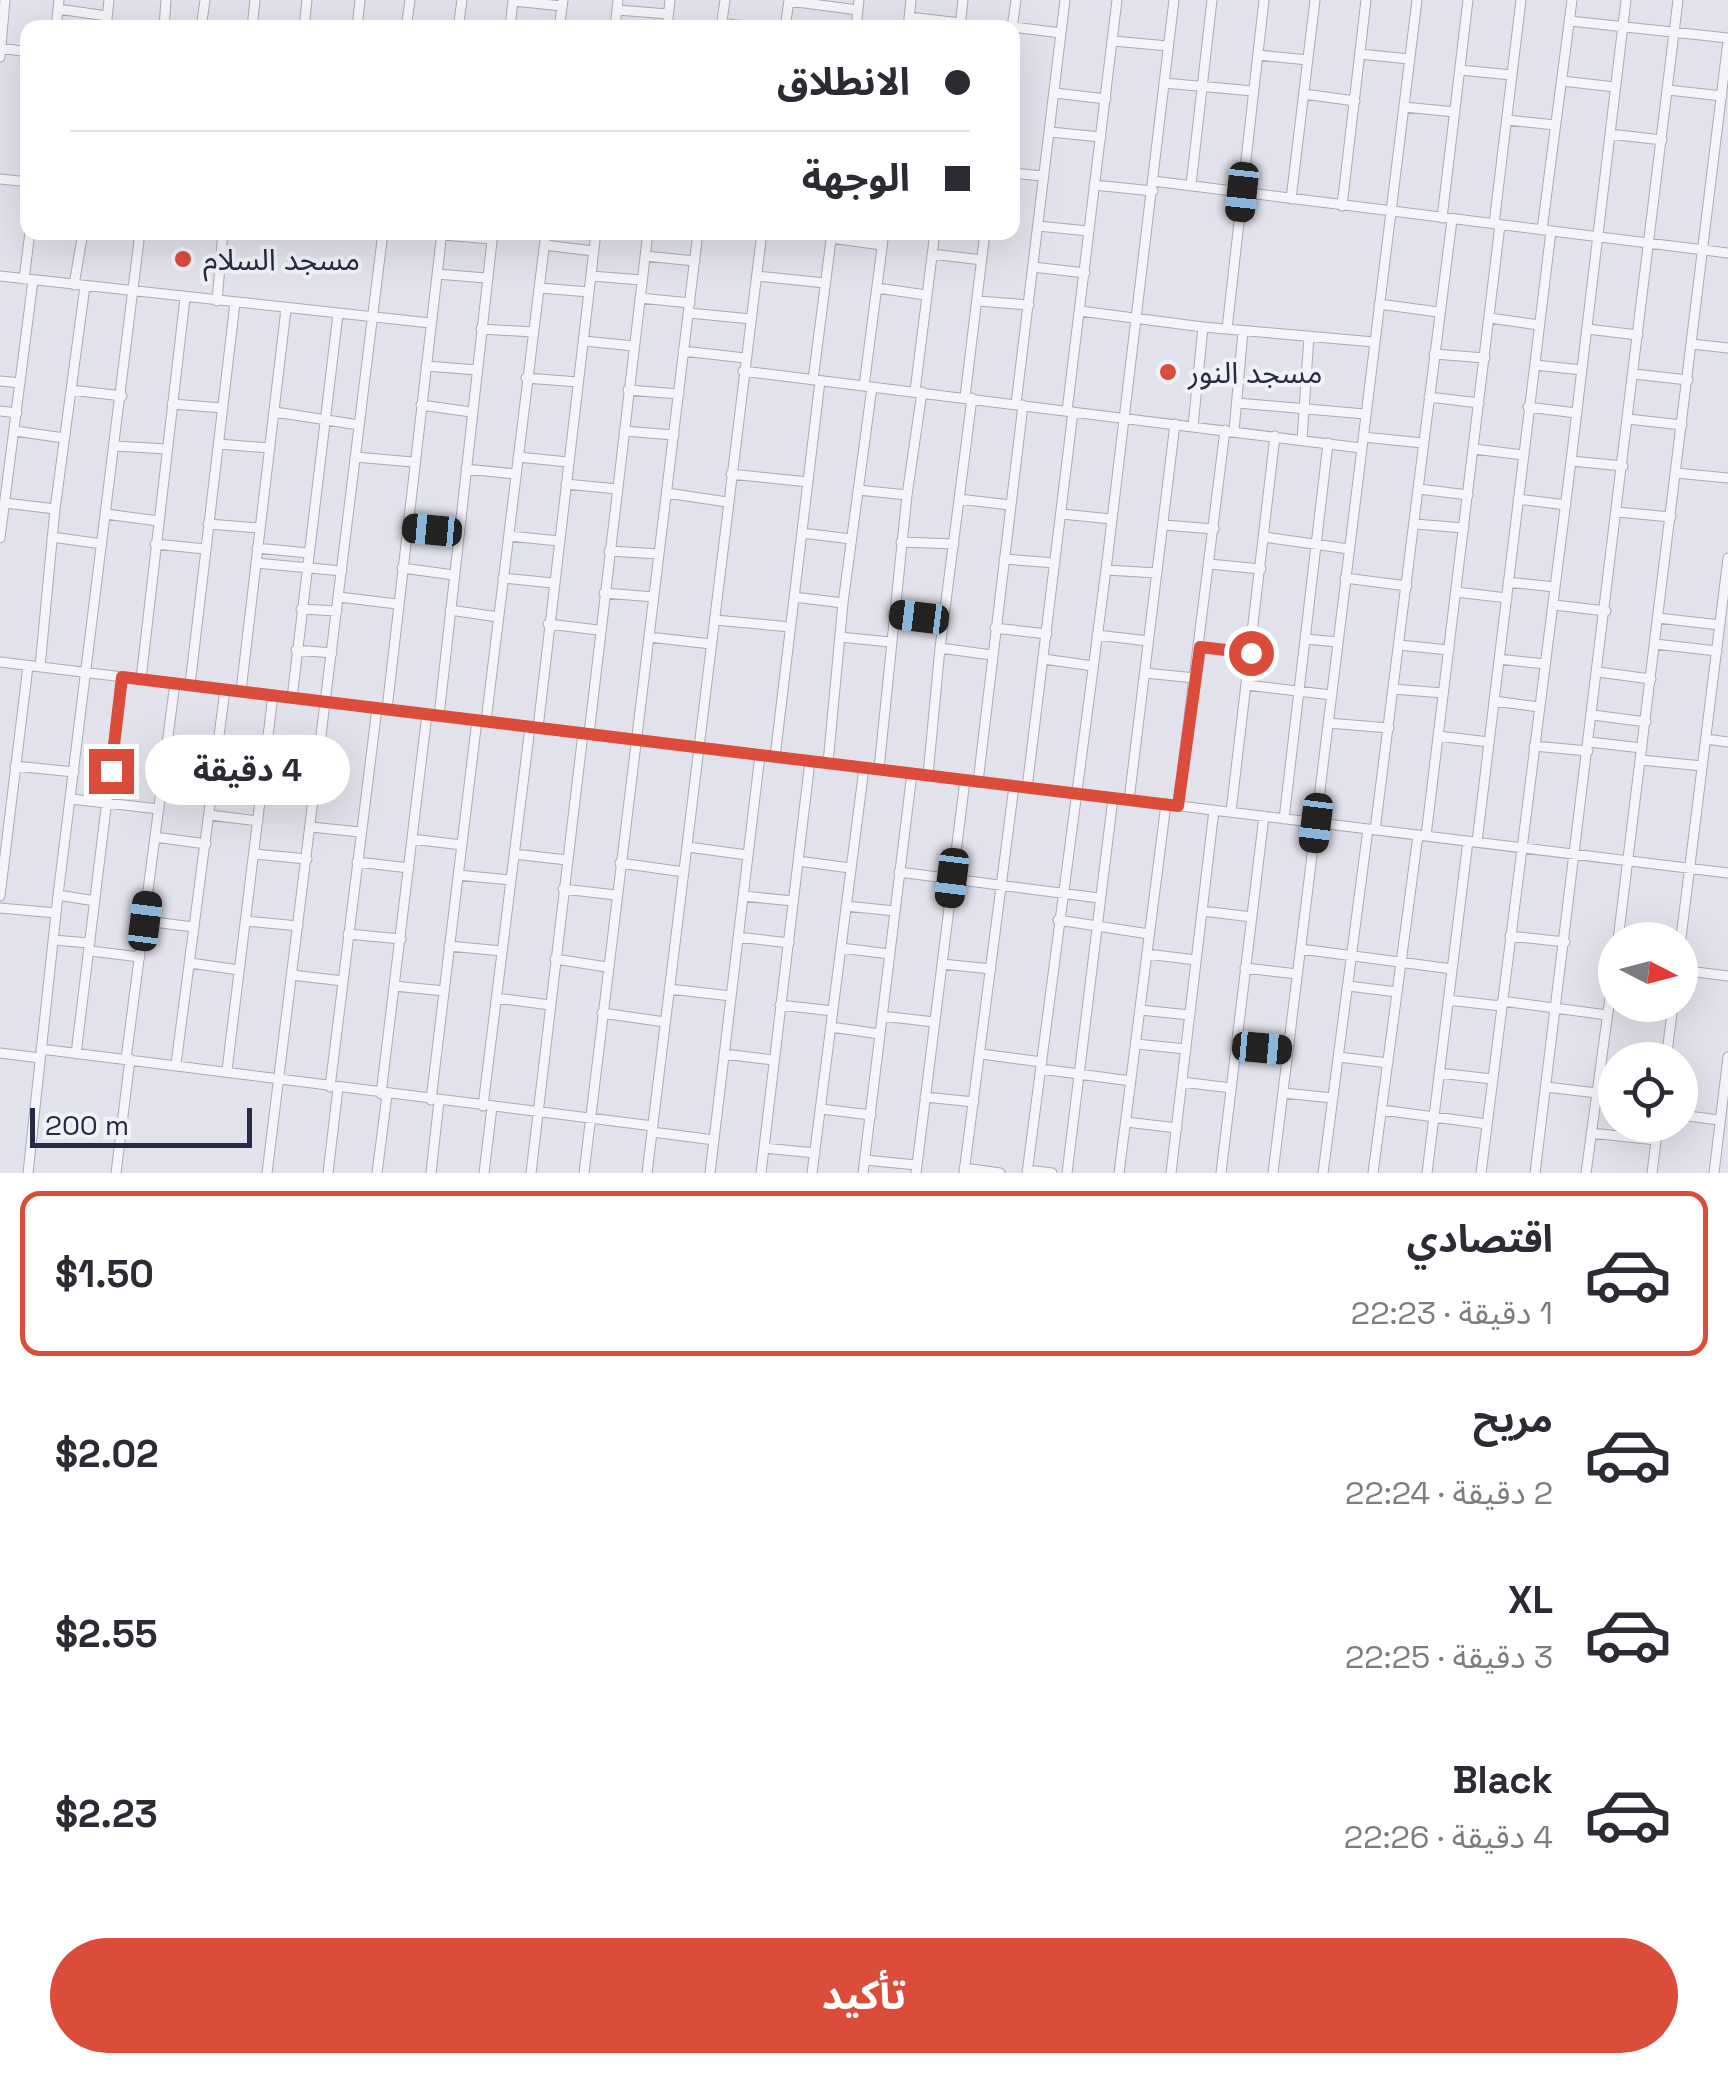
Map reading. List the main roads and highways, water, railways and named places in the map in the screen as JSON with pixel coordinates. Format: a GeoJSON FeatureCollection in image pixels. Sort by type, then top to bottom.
{"type":"FeatureCollection","features":[{"type":"Feature","properties":{"kind":"place","name":"مسجد السلام"},"geometry":{"type":"Point","coordinates":[183,259]}},
{"type":"Feature","properties":{"kind":"place","name":"مسجد النور"},"geometry":{"type":"Point","coordinates":[1168,372]}}]}
